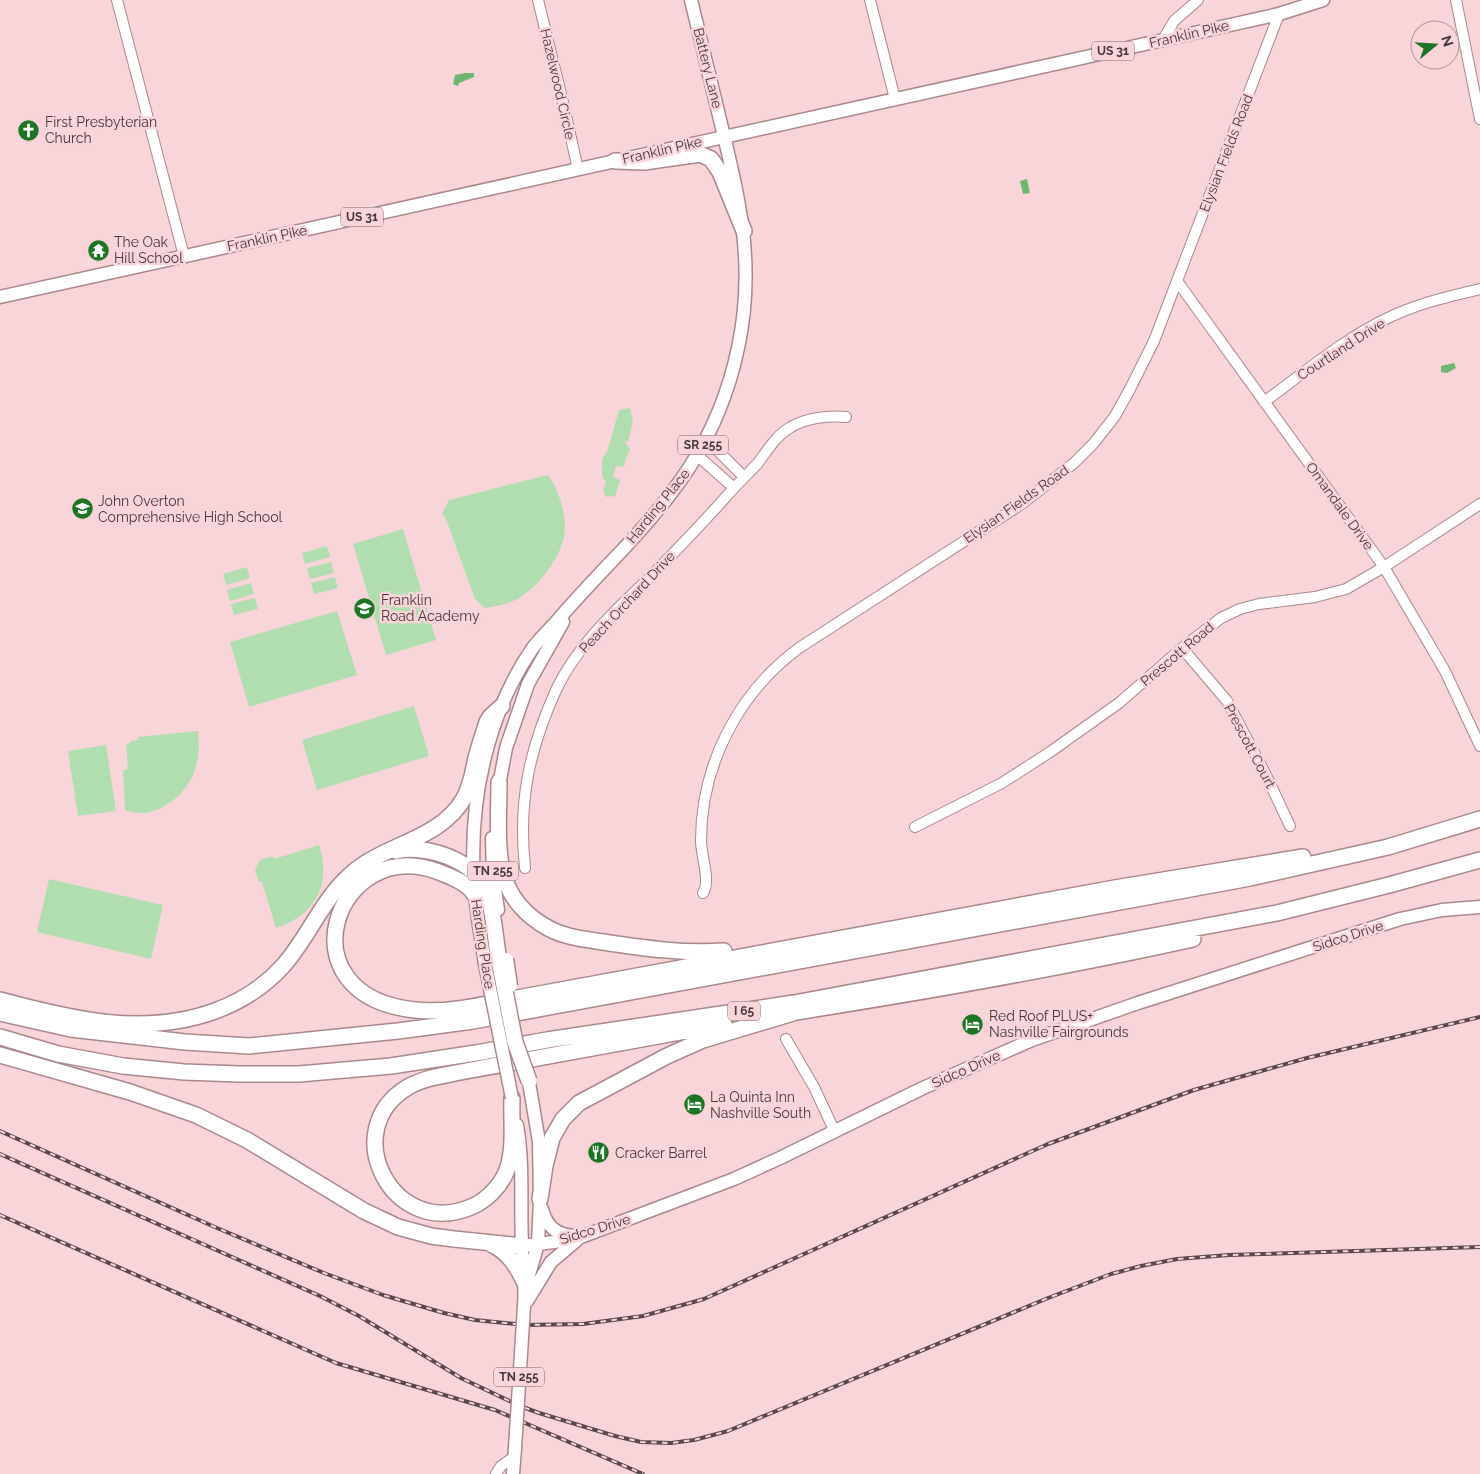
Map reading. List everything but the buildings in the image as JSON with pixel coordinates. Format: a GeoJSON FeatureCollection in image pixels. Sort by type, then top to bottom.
{"type":"FeatureCollection","features":[{"type":"Feature","properties":{"kind":"highway"},"geometry":{"type":"LineString","coordinates":[[615,161],[644,162],[693,154],[708,157],[714,162],[720,172],[744,231]]}},
{"type":"Feature","properties":{"kind":"highway"},"geometry":{"type":"LineString","coordinates":[[0,1000],[87,1019],[131,1025],[163,1024],[187,1020],[227,1006],[248,996],[272,978],[293,954],[340,884],[356,869],[441,823],[458,807],[470,786],[487,722],[502,706]]}},
{"type":"Feature","properties":{"kind":"highway"},"geometry":{"type":"LineString","coordinates":[[499,782],[500,856],[503,874],[509,890],[517,902],[525,912],[542,925],[559,933],[576,937],[668,951],[702,952],[793,948]]}},
{"type":"Feature","properties":{"kind":"highway"},"geometry":{"type":"LineString","coordinates":[[0,1013],[71,1030],[185,1042],[249,1046],[398,1031],[502,1016],[1250,878],[1388,847],[1480,819]]}},
{"type":"Feature","properties":{"kind":"highway"},"geometry":{"type":"LineString","coordinates":[[476,897],[468,887],[455,879],[424,867],[396,866],[372,875],[357,887],[348,898],[338,918],[335,946],[338,961],[344,974],[358,990],[380,1002],[407,1009],[435,1010],[524,997],[1115,888],[1343,851],[1450,828]]}},
{"type":"Feature","properties":{"kind":"highway"},"geometry":{"type":"LineString","coordinates":[[378,856],[400,850],[417,849],[432,851],[452,858],[481,881],[487,892],[497,961],[515,1042],[530,1088]]}},
{"type":"Feature","properties":{"kind":"highway","name":"I 65"},"geometry":{"type":"LineString","coordinates":[[0,1037],[58,1054],[124,1066],[184,1072],[299,1074],[392,1066],[476,1054],[547,1040],[794,1003],[1267,915],[1389,886],[1480,860]]}},
{"type":"Feature","properties":{"kind":"highway"},"geometry":{"type":"LineString","coordinates":[[512,1098],[508,1166],[500,1182],[484,1200],[460,1211],[432,1212],[418,1209],[404,1202],[389,1187],[382,1176],[376,1156],[375,1144],[378,1127],[385,1110],[392,1100],[420,1082],[484,1067],[688,1030],[904,995],[1076,964],[1364,901],[1480,868]]}},
{"type":"Feature","properties":{"kind":"highway"},"geometry":{"type":"LineString","coordinates":[[540,1199],[552,1138],[563,1119],[579,1103],[667,1056],[703,1040],[793,1013]]}},
{"type":"Feature","properties":{"kind":"highway"},"geometry":{"type":"LineString","coordinates":[[0,1055],[130,1092],[196,1115],[247,1140],[387,1223],[431,1236],[522,1246]]}},
{"type":"Feature","properties":{"kind":"highway"},"geometry":{"type":"LineString","coordinates":[[490,1243],[508,1255],[530,1286]]}},
{"type":"Feature","properties":{"kind":"main road","name":"Battery Lane"},"geometry":{"type":"LineString","coordinates":[[691,0],[724,136]]}},
{"type":"Feature","properties":{"kind":"main road","name":"Franklin Pike"},"geometry":{"type":"LineString","coordinates":[[0,297],[1280,14],[1323,0]]}},
{"type":"Feature","properties":{"kind":"main road","name":"Harding Place"},"geometry":{"type":"LineString","coordinates":[[497,961],[476,897],[473,874],[474,828],[478,789],[486,751],[502,706],[514,680],[533,648],[656,514],[684,478],[706,439],[729,383],[738,347],[746,286],[744,231],[740,203],[724,136]]}},
{"type":"Feature","properties":{"kind":"main road","name":"Harding Place"},"geometry":{"type":"LineString","coordinates":[[530,1286],[522,1246],[522,1165],[512,1098],[497,961],[498,914],[492,862],[494,816],[506,748],[528,684],[576,599]]}},
{"type":"Feature","properties":{"kind":"main road","name":"Sidco Drive"},"geometry":{"type":"LineString","coordinates":[[522,1246],[583,1236],[734,1179],[980,1062],[1088,1020],[1400,919],[1442,910],[1480,907]]}},
{"type":"Feature","properties":{"kind":"main road","name":"TN 255"},"geometry":{"type":"LineString","coordinates":[[514,1465],[524,1306],[538,1244],[540,1199],[539,1142],[530,1088]]}},
{"type":"Feature","properties":{"kind":"main road"},"geometry":{"type":"LineString","coordinates":[[540,1199],[546,1221],[554,1230],[565,1235],[583,1236]]}},
{"type":"Feature","properties":{"kind":"main road","name":"TN 255"},"geometry":{"type":"LineString","coordinates":[[530,1286],[551,1262],[583,1236]]}},
{"type":"Feature","properties":{"kind":"street"},"geometry":{"type":"LineString","coordinates":[[116,0],[184,256]]}},
{"type":"Feature","properties":{"kind":"street","name":"Hazelwood Circle"},"geometry":{"type":"LineString","coordinates":[[538,0],[562,94],[578,169]]}},
{"type":"Feature","properties":{"kind":"street"},"geometry":{"type":"LineString","coordinates":[[870,0],[895,99]]}},
{"type":"Feature","properties":{"kind":"street"},"geometry":{"type":"LineString","coordinates":[[1163,40],[1170,26],[1179,15],[1198,0]]}},
{"type":"Feature","properties":{"kind":"street"},"geometry":{"type":"LineString","coordinates":[[1456,0],[1480,119]]}},
{"type":"Feature","properties":{"kind":"street","name":"Elysian Fields Road"},"geometry":{"type":"LineString","coordinates":[[703,894],[706,883],[701,842],[707,789],[720,748],[731,724],[748,698],[777,666],[799,648],[1023,503],[1074,463],[1100,436],[1126,397],[1154,341],[1280,14]]}},
{"type":"Feature","properties":{"kind":"street","name":"Omandale Drive"},"geometry":{"type":"LineString","coordinates":[[1177,281],[1384,567],[1445,672],[1480,746]]}},
{"type":"Feature","properties":{"kind":"street","name":"Courtland Drive"},"geometry":{"type":"LineString","coordinates":[[1264,402],[1330,353],[1380,322],[1402,312],[1441,299],[1480,289]]}},
{"type":"Feature","properties":{"kind":"street","name":"Peach Orchard Drive"},"geometry":{"type":"LineString","coordinates":[[525,868],[523,842],[524,804],[529,766],[550,704],[572,662],[611,615],[667,560],[759,461],[779,435],[791,426],[804,422],[832,416],[846,417]]}},
{"type":"Feature","properties":{"kind":"street"},"geometry":{"type":"LineString","coordinates":[[706,439],[744,477]]}},
{"type":"Feature","properties":{"kind":"street"},"geometry":{"type":"LineString","coordinates":[[697,455],[734,488]]}},
{"type":"Feature","properties":{"kind":"street","name":"Prescott Road"},"geometry":{"type":"LineString","coordinates":[[915,827],[1002,783],[1050,752],[1119,704],[1182,648],[1215,622],[1240,609],[1269,602],[1330,594],[1354,585],[1480,504]]}},
{"type":"Feature","properties":{"kind":"street","name":"Prescott Court"},"geometry":{"type":"LineString","coordinates":[[1182,648],[1227,701],[1267,777],[1290,826]]}},
{"type":"Feature","properties":{"kind":"street"},"geometry":{"type":"LineString","coordinates":[[786,1038],[814,1087],[834,1130]]}},
{"type":"Feature","properties":{"kind":"street"},"geometry":{"type":"LineString","coordinates":[[496,1474],[501,1466],[514,1465]]}},
{"type":"Feature","properties":{"kind":"shaded area"},"geometry":{"type":"Polygon","coordinates":[[[474,73],[474,77],[459,83],[458,86],[453,84],[455,75],[474,73]]]}},
{"type":"Feature","properties":{"kind":"shaded area"},"geometry":{"type":"Polygon","coordinates":[[[1027,179],[1030,193],[1023,194],[1020,181],[1027,179]]]}},
{"type":"Feature","properties":{"kind":"shaded area"},"geometry":{"type":"Polygon","coordinates":[[[1454,363],[1456,368],[1447,373],[1441,372],[1441,366],[1454,363]]]}},
{"type":"Feature","properties":{"kind":"shaded area"},"geometry":{"type":"Polygon","coordinates":[[[630,408],[633,421],[628,442],[624,441],[630,449],[623,467],[616,466],[613,477],[620,480],[615,496],[606,497],[603,490],[606,482],[602,477],[602,459],[607,452],[619,410],[630,408]]]}},
{"type":"Feature","properties":{"kind":"shaded area"},"geometry":{"type":"Polygon","coordinates":[[[548,475],[556,488],[564,513],[564,537],[558,554],[547,572],[526,593],[511,602],[485,608],[475,599],[446,519],[442,514],[449,500],[548,475]]]}},
{"type":"Feature","properties":{"kind":"shaded area"},"geometry":{"type":"Polygon","coordinates":[[[403,529],[436,640],[386,655],[353,544],[403,529]]]}},
{"type":"Feature","properties":{"kind":"shaded area"},"geometry":{"type":"Polygon","coordinates":[[[327,546],[330,557],[305,564],[302,553],[327,546]]]}},
{"type":"Feature","properties":{"kind":"shaded area"},"geometry":{"type":"Polygon","coordinates":[[[331,562],[334,573],[310,579],[307,568],[331,562]]]}},
{"type":"Feature","properties":{"kind":"shaded area"},"geometry":{"type":"Polygon","coordinates":[[[247,567],[250,578],[226,585],[223,574],[247,567]]]}},
{"type":"Feature","properties":{"kind":"shaded area"},"geometry":{"type":"Polygon","coordinates":[[[335,577],[338,588],[314,594],[311,583],[335,577]]]}},
{"type":"Feature","properties":{"kind":"shaded area"},"geometry":{"type":"Polygon","coordinates":[[[251,583],[254,594],[230,601],[227,590],[251,583]]]}},
{"type":"Feature","properties":{"kind":"shaded area"},"geometry":{"type":"Polygon","coordinates":[[[255,598],[258,609],[234,615],[231,604],[255,598]]]}},
{"type":"Feature","properties":{"kind":"shaded area"},"geometry":{"type":"Polygon","coordinates":[[[337,611],[357,675],[249,707],[230,642],[337,611]]]}},
{"type":"Feature","properties":{"kind":"shaded area"},"geometry":{"type":"Polygon","coordinates":[[[414,706],[429,756],[317,790],[302,740],[414,706]]]}},
{"type":"Feature","properties":{"kind":"shaded area"},"geometry":{"type":"Polygon","coordinates":[[[198,731],[199,743],[196,765],[193,775],[181,793],[163,807],[146,813],[125,810],[123,770],[128,769],[126,746],[131,741],[138,740],[138,737],[198,731]]]}},
{"type":"Feature","properties":{"kind":"shaded area"},"geometry":{"type":"Polygon","coordinates":[[[106,745],[116,811],[78,816],[68,751],[106,745]]]}},
{"type":"Feature","properties":{"kind":"shaded area"},"geometry":{"type":"Polygon","coordinates":[[[319,845],[323,873],[317,897],[301,915],[276,928],[262,882],[259,882],[255,870],[260,860],[273,856],[274,859],[319,845]]]}},
{"type":"Feature","properties":{"kind":"shaded area"},"geometry":{"type":"Polygon","coordinates":[[[49,879],[163,905],[151,959],[37,932],[49,879]]]}},
{"type":"Feature","properties":{"kind":"railway"},"geometry":{"type":"LineString","coordinates":[[0,1131],[217,1228],[324,1273],[383,1295],[475,1320],[526,1325],[583,1324],[643,1316],[704,1299],[1048,1144],[1194,1090],[1307,1058],[1480,1017]]}},
{"type":"Feature","properties":{"kind":"railway"},"geometry":{"type":"LineString","coordinates":[[0,1154],[320,1296],[359,1316],[461,1378],[520,1406],[615,1436],[641,1442],[671,1443],[694,1440],[728,1431],[1048,1298],[1111,1274],[1141,1266],[1177,1259],[1229,1255],[1480,1247]]}},
{"type":"Feature","properties":{"kind":"railway"},"geometry":{"type":"LineString","coordinates":[[0,1215],[336,1363],[495,1410],[643,1474]]}},
{"type":"Feature","properties":{"kind":"place","name":"First Presbyterian Church"},"geometry":{"type":"Point","coordinates":[29,130]}},
{"type":"Feature","properties":{"kind":"place","name":"The Oak Hill School"},"geometry":{"type":"Point","coordinates":[98,250]}},
{"type":"Feature","properties":{"kind":"place","name":"John Overton Comprehensive High School"},"geometry":{"type":"Point","coordinates":[82,509]}},
{"type":"Feature","properties":{"kind":"place","name":"Franklin Road Academy"},"geometry":{"type":"Point","coordinates":[365,608]}},
{"type":"Feature","properties":{"kind":"place","name":"Red Roof PLUS+ Nashville Fairgrounds"},"geometry":{"type":"Point","coordinates":[973,1024]}},
{"type":"Feature","properties":{"kind":"place","name":"La Quinta Inn Nashville South"},"geometry":{"type":"Point","coordinates":[694,1105]}},
{"type":"Feature","properties":{"kind":"place","name":"Cracker Barrel"},"geometry":{"type":"Point","coordinates":[599,1153]}}]}
